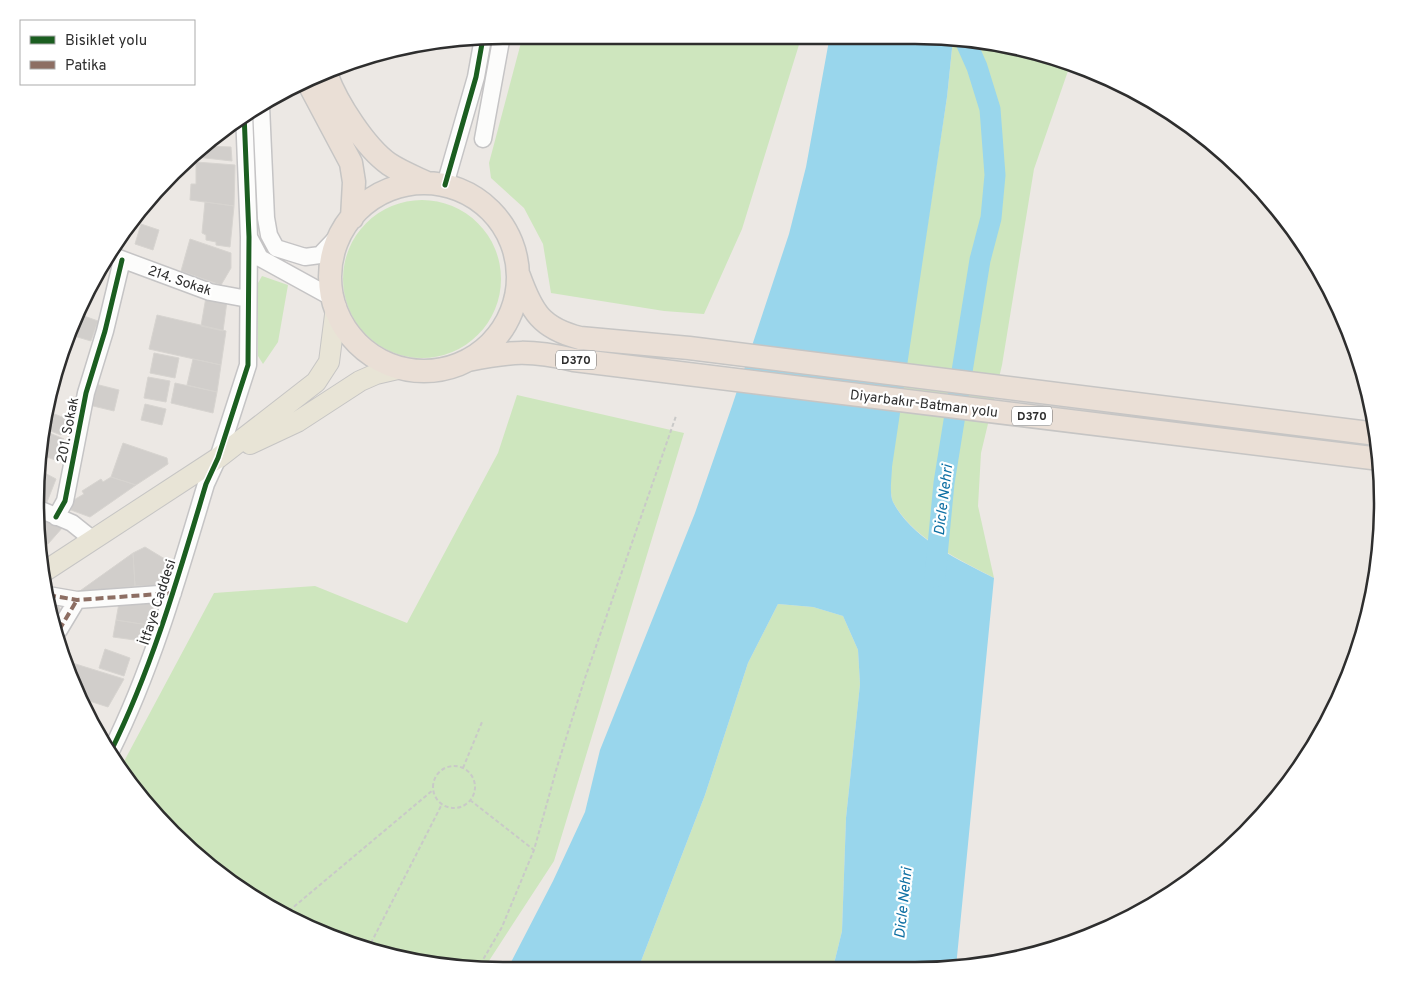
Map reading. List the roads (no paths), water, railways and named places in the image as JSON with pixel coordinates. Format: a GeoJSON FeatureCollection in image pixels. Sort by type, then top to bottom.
{"type":"FeatureCollection","features":[{"type":"Feature","properties":{"kind":"highway"},"geometry":{"type":"LineString","coordinates":[[310,86],[351,163],[354,182],[346,226],[330,265],[334,302],[343,326],[363,350],[389,365],[419,372],[450,369],[478,356],[500,334],[514,306],[518,276],[513,245],[498,218],[474,197],[388,164],[368,144],[348,116],[328,78]]}},
{"type":"Feature","properties":{"kind":"highway"},"geometry":{"type":"LineString","coordinates":[[346,226],[358,210],[384,191],[414,183],[438,184]]}},
{"type":"Feature","properties":{"kind":"highway","name":"Diyarbakır-Batman yolu"},"geometry":{"type":"LineString","coordinates":[[518,276],[534,312],[547,325],[562,333],[624,343],[689,348],[1368,433]]}},
{"type":"Feature","properties":{"kind":"highway","name":"Diyarbakır-Batman yolu"},"geometry":{"type":"LineString","coordinates":[[468,360],[518,352],[540,352],[574,360],[1371,458]]}},
{"type":"Feature","properties":{"kind":"main road"},"geometry":{"type":"LineString","coordinates":[[49,568],[218,458],[316,382],[329,362],[334,302]]}},
{"type":"Feature","properties":{"kind":"main road"},"geometry":{"type":"LineString","coordinates":[[218,458],[296,422],[360,381],[376,374],[402,368]]}},
{"type":"Feature","properties":{"kind":"street"},"geometry":{"type":"LineString","coordinates":[[483,139],[500,44]]}},
{"type":"Feature","properties":{"kind":"street"},"geometry":{"type":"LineString","coordinates":[[438,184],[476,77],[482,45]]}},
{"type":"Feature","properties":{"kind":"street"},"geometry":{"type":"LineString","coordinates":[[261,112],[266,218],[269,235],[276,248],[305,257],[320,255],[346,226]]}},
{"type":"Feature","properties":{"kind":"street","name":"İtfaye Caddesi"},"geometry":{"type":"LineString","coordinates":[[113,746],[156,646],[206,484],[218,458],[248,365],[250,237],[245,124]]}},
{"type":"Feature","properties":{"kind":"street"},"geometry":{"type":"LineString","coordinates":[[250,237],[260,258],[334,302]]}},
{"type":"Feature","properties":{"kind":"street","name":"214. Sokak"},"geometry":{"type":"LineString","coordinates":[[117,258],[210,292],[248,300]]}},
{"type":"Feature","properties":{"kind":"street","name":"201. Sokak"},"geometry":{"type":"LineString","coordinates":[[56,516],[65,501],[86,393],[105,331],[117,258]]}},
{"type":"Feature","properties":{"kind":"street"},"geometry":{"type":"LineString","coordinates":[[44,511],[72,523],[92,540]]}},
{"type":"Feature","properties":{"kind":"street"},"geometry":{"type":"LineString","coordinates":[[54,597],[78,600],[173,593]]}},
{"type":"Feature","properties":{"kind":"street"},"geometry":{"type":"LineString","coordinates":[[61,627],[78,600]]}},
{"type":"Feature","properties":{"kind":"water"},"geometry":{"type":"Polygon","coordinates":[[[828,44],[952,46],[947,97],[892,467],[891,489],[893,502],[901,515],[924,538],[952,556],[994,578],[957,960],[834,962],[842,931],[846,818],[860,684],[858,650],[843,616],[813,607],[778,604],[748,663],[705,795],[641,962],[511,962],[553,881],[585,812],[600,750],[695,513],[732,406],[789,234],[806,167],[828,44]]]}},
{"type":"Feature","properties":{"kind":"waterway","name":"Dicle Nehri"},"geometry":{"type":"LineString","coordinates":[[935,577],[944,483],[980,260],[991,218],[995,175],[990,109],[977,67],[968,47]]}}]}
